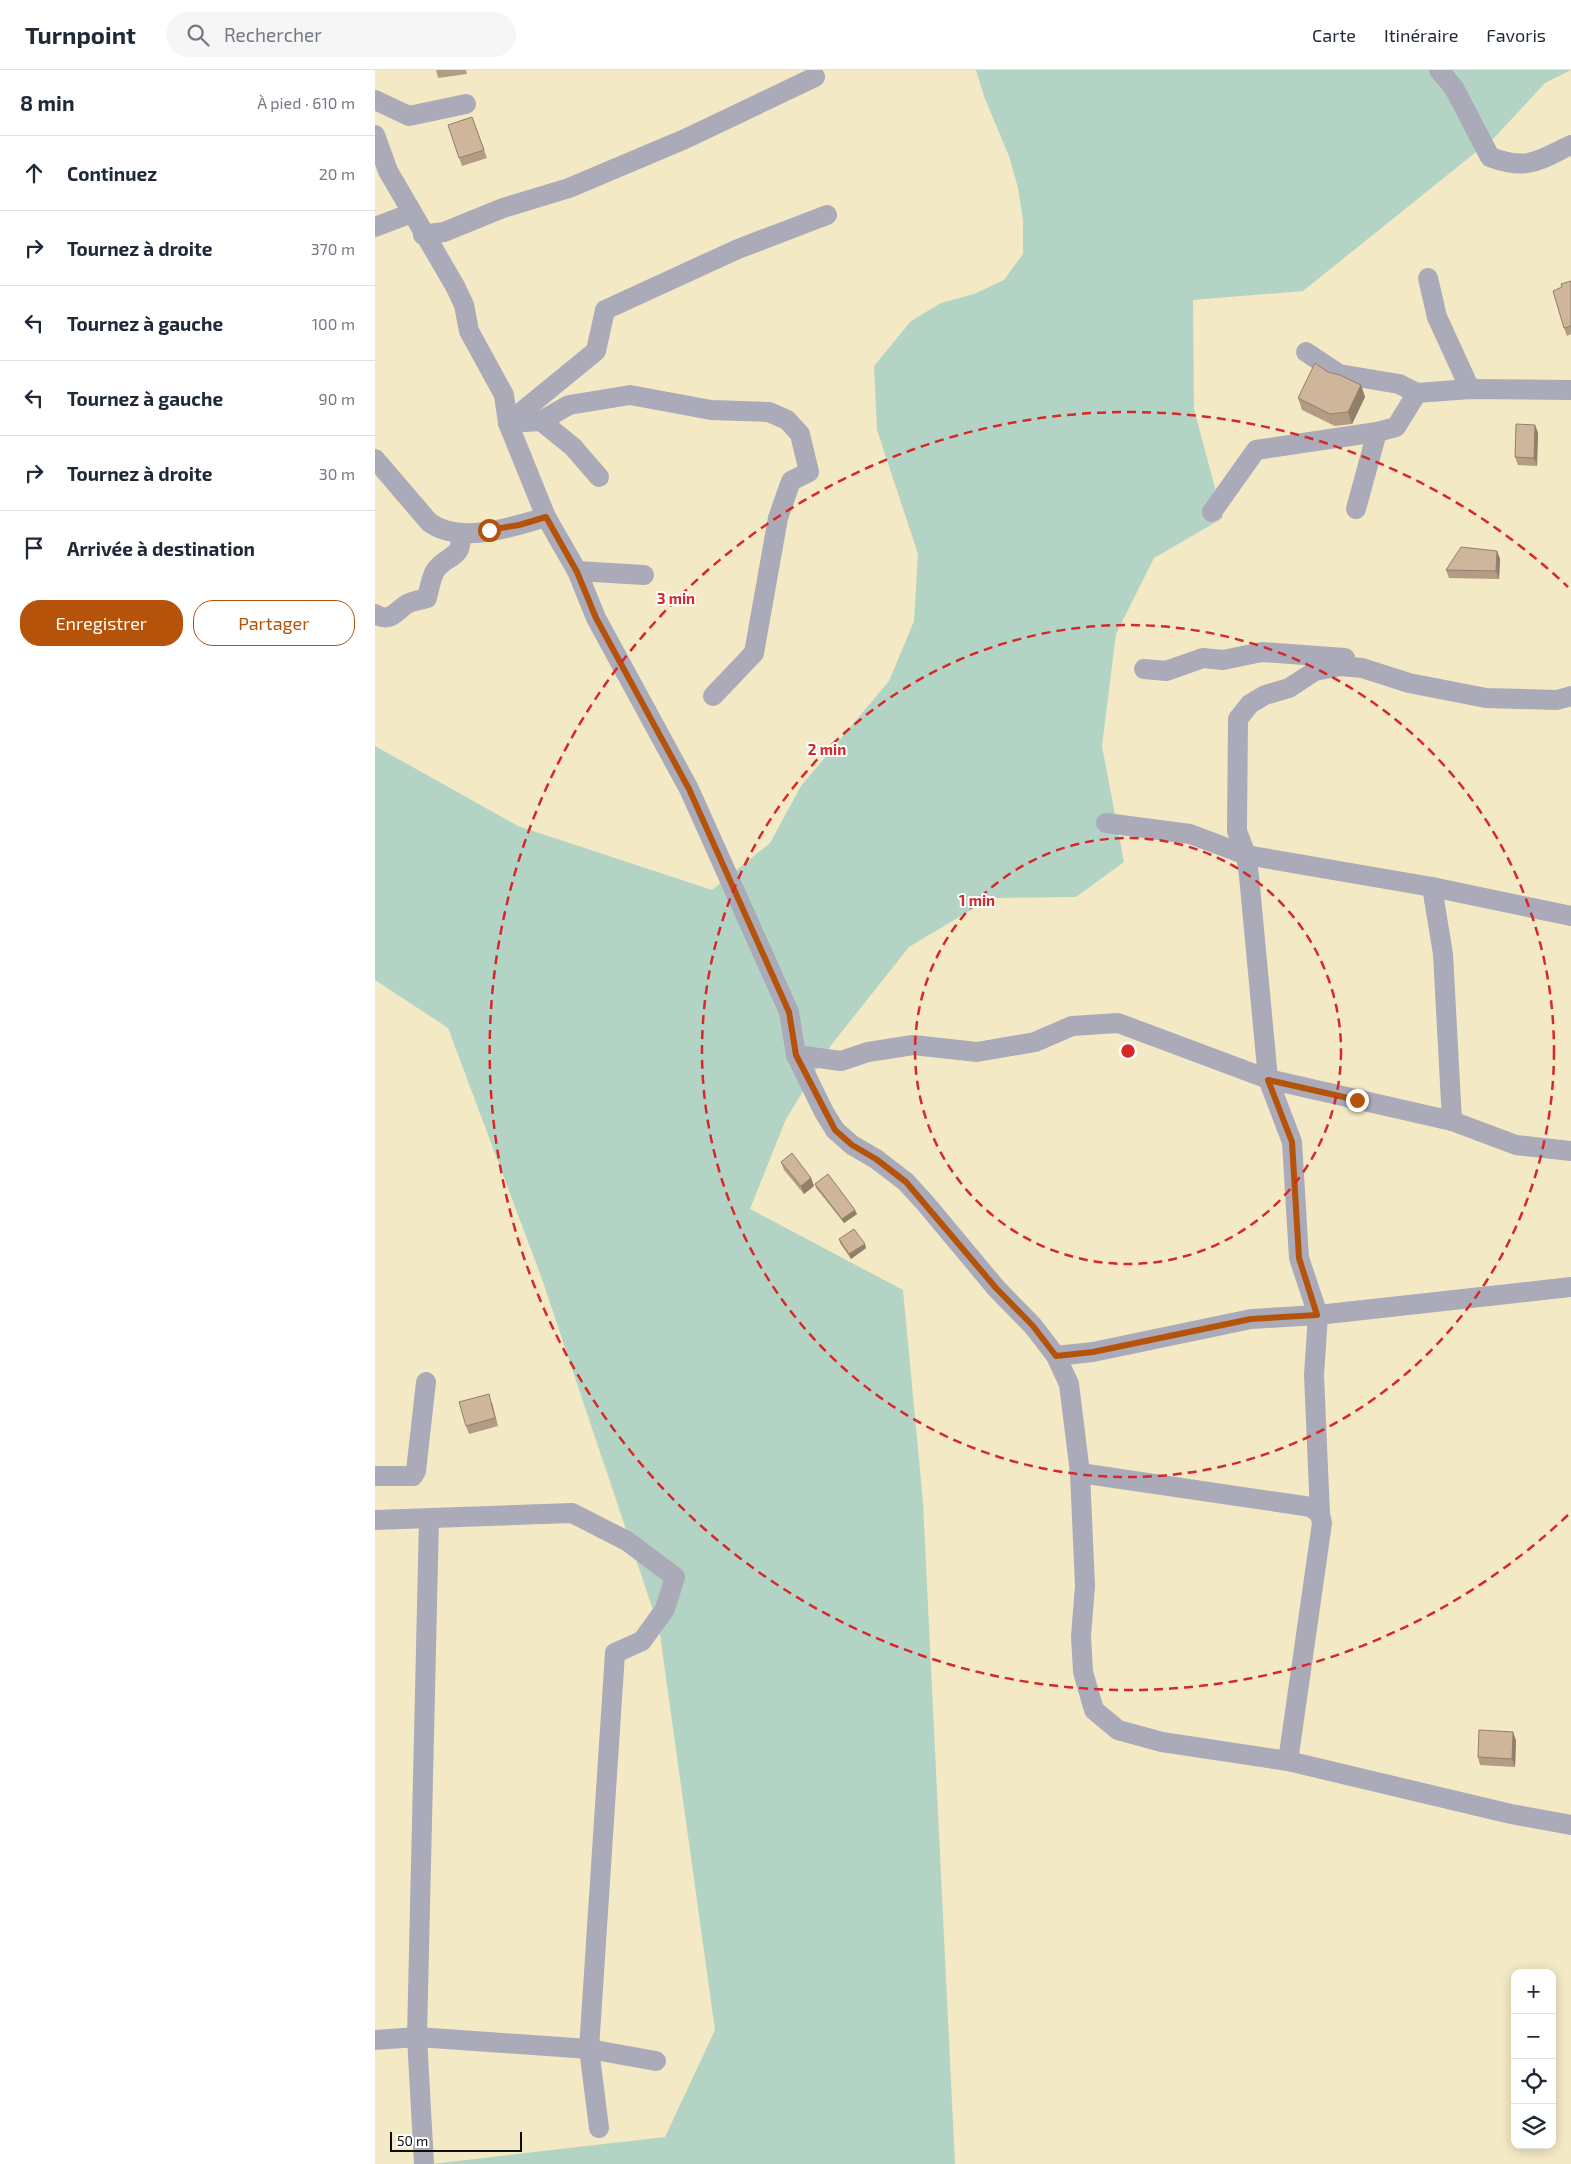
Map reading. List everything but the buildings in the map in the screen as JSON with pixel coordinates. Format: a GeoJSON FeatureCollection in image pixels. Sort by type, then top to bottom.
{"type":"FeatureCollection","features":[{"type":"Feature","properties":{"kind":"street"},"geometry":{"type":"LineString","coordinates":[[1439,70],[1454,88],[1490,157],[1510,165],[1530,164],[1571,145]]}},
{"type":"Feature","properties":{"kind":"street"},"geometry":{"type":"LineString","coordinates":[[423,235],[444,232],[503,208],[569,188],[685,139],[815,78]]}},
{"type":"Feature","properties":{"kind":"street"},"geometry":{"type":"LineString","coordinates":[[375,100],[409,116],[466,104]]}},
{"type":"Feature","properties":{"kind":"street"},"geometry":{"type":"LineString","coordinates":[[375,135],[388,171],[423,235],[455,286],[463,305],[469,331],[504,395],[509,423],[546,517],[577,572],[596,618],[689,789],[789,1012],[796,1055],[835,1130],[852,1145],[876,1159],[906,1182],[996,1288],[1033,1326],[1056,1356],[1069,1384],[1080,1474],[1085,1586],[1081,1636],[1083,1672],[1094,1710],[1118,1730],[1162,1742],[1289,1761],[1342,1772],[1423,1794],[1511,1814],[1571,1825]]}},
{"type":"Feature","properties":{"kind":"street"},"geometry":{"type":"LineString","coordinates":[[375,227],[412,213]]}},
{"type":"Feature","properties":{"kind":"street"},"geometry":{"type":"LineString","coordinates":[[509,423],[596,351],[605,310],[738,249],[827,215]]}},
{"type":"Feature","properties":{"kind":"street"},"geometry":{"type":"LineString","coordinates":[[1428,278],[1437,317],[1470,389]]}},
{"type":"Feature","properties":{"kind":"street"},"geometry":{"type":"LineString","coordinates":[[1306,352],[1339,374],[1399,384],[1417,393],[1470,389],[1571,390]]}},
{"type":"Feature","properties":{"kind":"street"},"geometry":{"type":"LineString","coordinates":[[1211,512],[1256,450],[1377,432],[1396,426],[1417,393]]}},
{"type":"Feature","properties":{"kind":"street"},"geometry":{"type":"LineString","coordinates":[[509,423],[541,421],[569,405],[630,394],[711,410],[769,412],[787,420],[800,434],[809,472],[791,481],[778,518],[754,653],[713,696]]}},
{"type":"Feature","properties":{"kind":"street"},"geometry":{"type":"LineString","coordinates":[[541,421],[573,447],[599,477]]}},
{"type":"Feature","properties":{"kind":"street"},"geometry":{"type":"LineString","coordinates":[[1356,509],[1377,432]]}},
{"type":"Feature","properties":{"kind":"street"},"geometry":{"type":"LineString","coordinates":[[375,459],[429,522],[437,528],[460,535],[519,525],[546,517]]}},
{"type":"Feature","properties":{"kind":"street"},"geometry":{"type":"LineString","coordinates":[[375,614],[379,616],[395,615],[407,604],[427,598],[435,570],[458,552],[461,544],[460,535]]}},
{"type":"Feature","properties":{"kind":"street"},"geometry":{"type":"LineString","coordinates":[[577,572],[644,575]]}},
{"type":"Feature","properties":{"kind":"street"},"geometry":{"type":"LineString","coordinates":[[1144,669],[1166,671],[1203,658],[1223,660],[1262,652],[1344,658],[1362,668],[1409,683],[1486,698],[1557,700],[1571,696]]}},
{"type":"Feature","properties":{"kind":"street"},"geometry":{"type":"LineString","coordinates":[[1289,1761],[1322,1523],[1320,1514],[1314,1375],[1317,1315],[1299,1258],[1292,1142],[1268,1080],[1246,855],[1237,831],[1238,718],[1250,704],[1265,695],[1289,688],[1315,671],[1341,666],[1362,668]]}},
{"type":"Feature","properties":{"kind":"street"},"geometry":{"type":"LineString","coordinates":[[1106,823],[1190,834],[1246,855],[1432,887],[1571,916]]}},
{"type":"Feature","properties":{"kind":"street"},"geometry":{"type":"LineString","coordinates":[[1432,887],[1443,954],[1452,1121]]}},
{"type":"Feature","properties":{"kind":"street"},"geometry":{"type":"LineString","coordinates":[[796,1055],[841,1061],[868,1052],[913,1045],[977,1052],[1035,1042],[1072,1026],[1118,1023],[1155,1035],[1268,1080],[1452,1121],[1516,1145],[1571,1151]]}},
{"type":"Feature","properties":{"kind":"street"},"geometry":{"type":"LineString","coordinates":[[1056,1356],[1093,1352],[1251,1319],[1317,1315],[1571,1287]]}},
{"type":"Feature","properties":{"kind":"street"},"geometry":{"type":"LineString","coordinates":[[375,1476],[413,1476],[416,1472],[426,1382]]}},
{"type":"Feature","properties":{"kind":"street"},"geometry":{"type":"LineString","coordinates":[[1080,1474],[1311,1507],[1320,1514]]}},
{"type":"Feature","properties":{"kind":"street"},"geometry":{"type":"LineString","coordinates":[[375,1520],[572,1513],[627,1541],[675,1576],[665,1608],[642,1641],[615,1653],[589,2049],[599,2128]]}},
{"type":"Feature","properties":{"kind":"street"},"geometry":{"type":"LineString","coordinates":[[424,2164],[417,2037],[429,1519]]}},
{"type":"Feature","properties":{"kind":"street"},"geometry":{"type":"LineString","coordinates":[[375,2040],[417,2037],[589,2049],[656,2061]]}},
{"type":"Feature","properties":{"kind":"green space"},"geometry":{"type":"Polygon","coordinates":[[[976,70],[1571,70],[1545,83],[1496,136],[1303,291],[1193,300],[1194,409],[1223,518],[1154,558],[1116,634],[1102,746],[1124,862],[1076,897],[991,898],[909,947],[832,1044],[786,1119],[750,1209],[903,1290],[923,1502],[955,2164],[431,2164],[665,2137],[715,2030],[659,1628],[542,1279],[448,1028],[375,980],[375,746],[518,826],[712,890],[770,843],[801,786],[889,681],[914,621],[918,554],[877,430],[874,366],[911,321],[941,303],[974,294],[1004,280],[1023,254],[1023,220],[1018,188],[1009,156],[985,99],[976,70]]]}},
{"type":"Feature","properties":{"kind":"route"},"geometry":{"type":"LineString","coordinates":[[489,530],[519,525],[546,517],[577,572],[596,618],[689,789],[789,1012],[796,1055],[824,1112],[835,1130],[852,1145],[876,1159],[906,1182],[996,1288],[1033,1326],[1056,1356],[1093,1352],[1251,1319],[1317,1315],[1299,1258],[1292,1142],[1268,1080],[1357,1100]]}}]}
